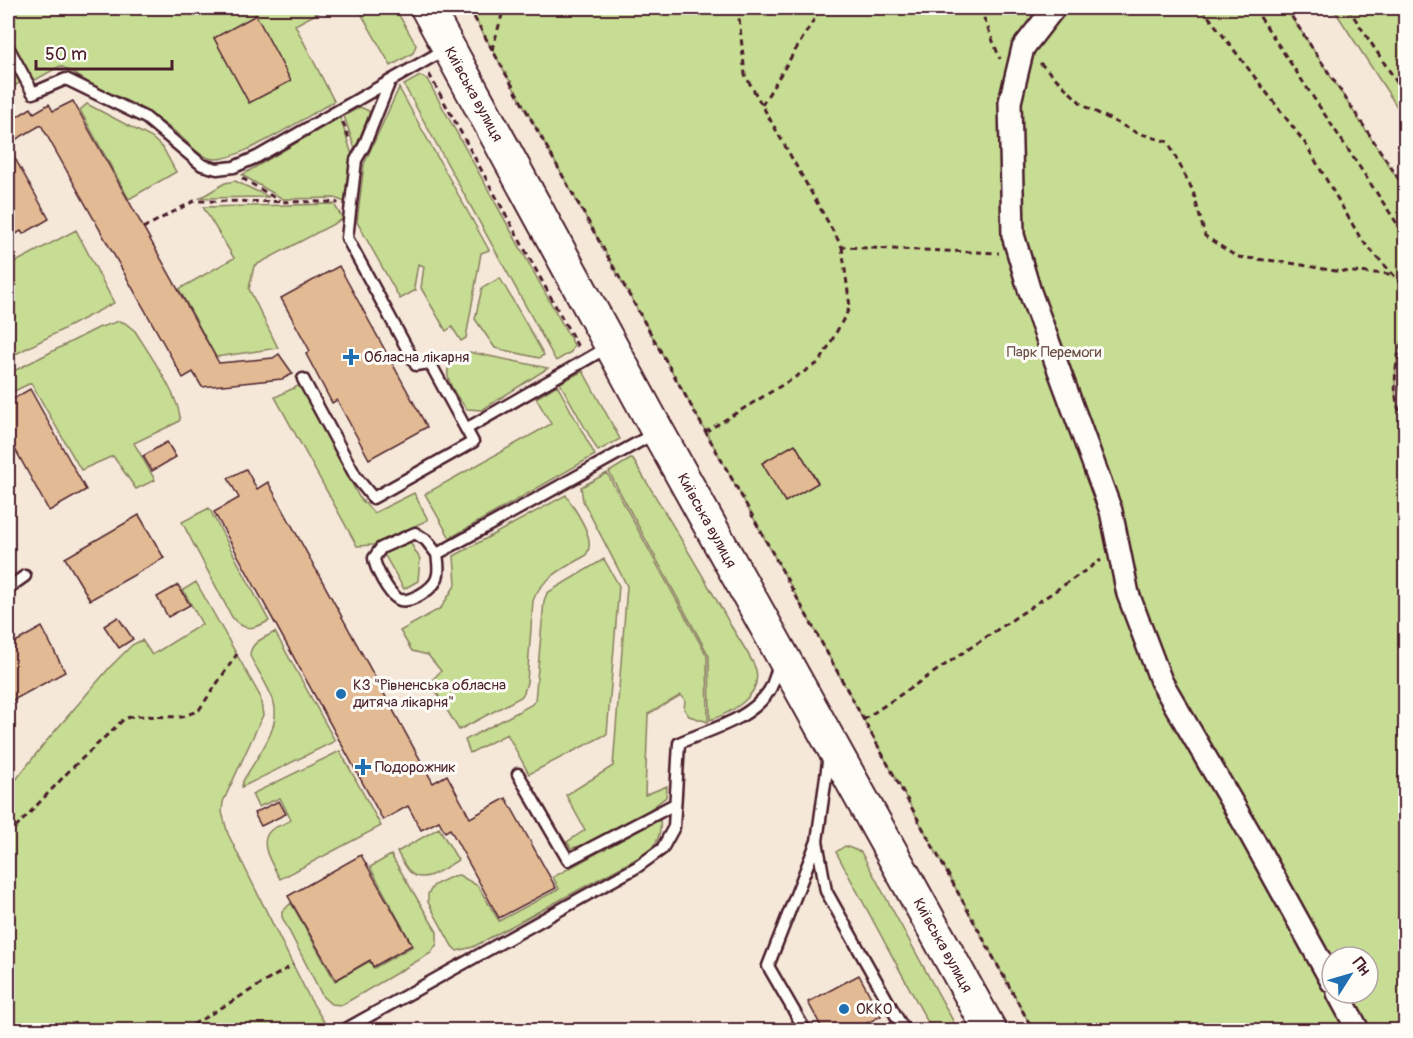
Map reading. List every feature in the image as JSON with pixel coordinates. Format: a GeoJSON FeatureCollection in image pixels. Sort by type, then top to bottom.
{"type":"FeatureCollection","features":[{"type":"Feature","properties":{"kind":"main road","name":"Київська вулиця"},"geometry":{"type":"LineString","coordinates":[[427,8],[437,54],[598,353],[658,432],[990,1030]]}},
{"type":"Feature","properties":{"kind":"street"},"geometry":{"type":"LineString","coordinates":[[1054,8],[1023,48],[1010,102],[1012,235],[1030,292],[1111,511],[1128,594],[1161,681],[1248,830],[1320,960]]}},
{"type":"Feature","properties":{"kind":"street"},"geometry":{"type":"LineString","coordinates":[[1344,1005],[1358,1030]]}},
{"type":"Feature","properties":{"kind":"lane"},"geometry":{"type":"LineString","coordinates":[[8,47],[33,93],[66,79],[146,118],[202,165],[217,169],[234,167],[257,157],[339,110],[373,85],[390,81],[437,54]]}},
{"type":"Feature","properties":{"kind":"lane"},"geometry":{"type":"LineString","coordinates":[[303,380],[356,477],[373,498],[473,442],[430,363],[416,365],[348,238],[356,160],[390,81]]}},
{"type":"Feature","properties":{"kind":"lane"},"geometry":{"type":"LineString","coordinates":[[466,429],[598,353]]}},
{"type":"Feature","properties":{"kind":"lane"},"geometry":{"type":"LineString","coordinates":[[437,554],[658,432]]}},
{"type":"Feature","properties":{"kind":"lane"},"geometry":{"type":"LineString","coordinates":[[415,533],[426,540],[437,554],[439,571],[437,581],[426,592],[404,601],[393,594],[377,570],[374,558],[381,548],[415,533]]}},
{"type":"Feature","properties":{"kind":"lane"},"geometry":{"type":"LineString","coordinates":[[8,588],[25,576]]}},
{"type":"Feature","properties":{"kind":"lane"},"geometry":{"type":"LineString","coordinates":[[344,1030],[637,867],[662,849],[674,827],[679,743],[729,723],[752,710],[770,689],[783,655]]}},
{"type":"Feature","properties":{"kind":"lane"},"geometry":{"type":"LineString","coordinates":[[806,1030],[768,966],[817,841],[831,743]]}},
{"type":"Feature","properties":{"kind":"lane"},"geometry":{"type":"LineString","coordinates":[[518,774],[568,860],[675,804]]}},
{"type":"Feature","properties":{"kind":"lane"},"geometry":{"type":"LineString","coordinates":[[817,841],[826,891],[904,1030]]}},
{"type":"Feature","properties":{"kind":"path"},"geometry":{"type":"LineString","coordinates":[[469,8],[1033,1030]]}},
{"type":"Feature","properties":{"kind":"path"},"geometry":{"type":"LineString","coordinates":[[492,50],[504,8]]}},
{"type":"Feature","properties":{"kind":"path"},"geometry":{"type":"LineString","coordinates":[[705,432],[820,362],[850,307],[842,248],[745,75],[738,8]]}},
{"type":"Feature","properties":{"kind":"path"},"geometry":{"type":"LineString","coordinates":[[762,105],[821,8]]}},
{"type":"Feature","properties":{"kind":"path"},"geometry":{"type":"LineString","coordinates":[[980,8],[996,51],[1014,84]]}},
{"type":"Feature","properties":{"kind":"path"},"geometry":{"type":"LineString","coordinates":[[1202,8],[1305,143],[1360,239],[1406,289]]}},
{"type":"Feature","properties":{"kind":"path"},"geometry":{"type":"LineString","coordinates":[[1254,8],[1406,237]]}},
{"type":"Feature","properties":{"kind":"path"},"geometry":{"type":"LineString","coordinates":[[1286,8],[1406,190]]}},
{"type":"Feature","properties":{"kind":"path"},"geometry":{"type":"LineString","coordinates":[[1348,8],[1406,96]]}},
{"type":"Feature","properties":{"kind":"path"},"geometry":{"type":"LineString","coordinates":[[1023,48],[1084,106],[1135,132],[1168,142],[1193,192],[1205,236],[1237,257],[1285,262],[1335,271],[1392,274]]}},
{"type":"Feature","properties":{"kind":"path"},"geometry":{"type":"LineString","coordinates":[[437,54],[430,77],[598,353]]}},
{"type":"Feature","properties":{"kind":"path"},"geometry":{"type":"LineString","coordinates":[[339,110],[356,160]]}},
{"type":"Feature","properties":{"kind":"path"},"geometry":{"type":"LineString","coordinates":[[225,168],[282,201]]}},
{"type":"Feature","properties":{"kind":"path"},"geometry":{"type":"LineString","coordinates":[[143,228],[194,201],[336,202],[351,218]]}},
{"type":"Feature","properties":{"kind":"path"},"geometry":{"type":"LineString","coordinates":[[842,248],[1018,254]]}},
{"type":"Feature","properties":{"kind":"path"},"geometry":{"type":"LineString","coordinates":[[1406,334],[1400,345],[1396,380],[1398,408],[1406,419]]}},
{"type":"Feature","properties":{"kind":"path"},"geometry":{"type":"LineString","coordinates":[[863,720],[1119,548]]}},
{"type":"Feature","properties":{"kind":"path"},"geometry":{"type":"LineString","coordinates":[[8,836],[69,771],[124,719],[182,717],[199,710],[237,654]]}},
{"type":"Feature","properties":{"kind":"path"},"geometry":{"type":"LineString","coordinates":[[184,1030],[293,964]]}},
{"type":"Feature","properties":{"kind":"green space"},"geometry":{"type":"Polygon","coordinates":[[[8,8],[327,8],[295,25],[334,101],[258,145],[227,157],[216,159],[205,157],[161,122],[60,66],[30,83],[8,42],[8,8]]]}},
{"type":"Feature","properties":{"kind":"green space"},"geometry":{"type":"Polygon","coordinates":[[[358,8],[395,8],[416,45],[413,53],[391,66],[358,8]]]}},
{"type":"Feature","properties":{"kind":"green space","name":"Парк Перемоги"},"geometry":{"type":"Polygon","coordinates":[[[469,8],[1286,8],[1405,190],[1405,334],[1399,350],[1395,380],[1398,407],[1406,419],[1405,1030],[1033,1030],[742,497],[469,8]]]}},
{"type":"Feature","properties":{"kind":"green space"},"geometry":{"type":"Polygon","coordinates":[[[1333,8],[1405,8],[1405,119],[1333,8]]]}},
{"type":"Feature","properties":{"kind":"green space"},"geometry":{"type":"Polygon","coordinates":[[[8,57],[21,82],[8,90],[8,57]]]}},
{"type":"Feature","properties":{"kind":"green space"},"geometry":{"type":"Polygon","coordinates":[[[420,76],[427,79],[574,345],[571,352],[556,361],[404,85],[420,76]]]}},
{"type":"Feature","properties":{"kind":"green space"},"geometry":{"type":"Polygon","coordinates":[[[399,88],[489,250],[481,253],[466,338],[461,341],[452,327],[446,331],[421,288],[424,266],[418,264],[414,287],[416,290],[400,299],[357,222],[364,164],[399,88]]]}},
{"type":"Feature","properties":{"kind":"green space"},"geometry":{"type":"Polygon","coordinates":[[[87,104],[152,138],[163,148],[176,172],[129,199],[80,110],[87,104]]]}},
{"type":"Feature","properties":{"kind":"green space"},"geometry":{"type":"Polygon","coordinates":[[[360,107],[369,111],[369,115],[355,149],[344,116],[360,107]]]}},
{"type":"Feature","properties":{"kind":"green space"},"geometry":{"type":"Polygon","coordinates":[[[340,117],[354,161],[347,203],[335,198],[283,199],[242,175],[340,117]]]}},
{"type":"Feature","properties":{"kind":"green space"},"geometry":{"type":"Polygon","coordinates":[[[235,181],[269,197],[200,198],[225,183],[235,181]]]}},
{"type":"Feature","properties":{"kind":"green space"},"geometry":{"type":"Polygon","coordinates":[[[334,204],[343,219],[254,266],[249,289],[278,348],[216,357],[179,289],[234,258],[203,207],[334,204]]]}},
{"type":"Feature","properties":{"kind":"green space"},"geometry":{"type":"Polygon","coordinates":[[[76,230],[114,303],[8,358],[8,266],[76,230]]]}},
{"type":"Feature","properties":{"kind":"green space"},"geometry":{"type":"Polygon","coordinates":[[[500,278],[544,355],[539,358],[495,348],[475,319],[482,288],[500,278]]]}},
{"type":"Feature","properties":{"kind":"green space"},"geometry":{"type":"Polygon","coordinates":[[[119,321],[135,331],[155,362],[175,400],[180,420],[134,443],[155,480],[136,489],[113,456],[81,470],[31,383],[8,394],[8,374],[98,328],[119,321]]]}},
{"type":"Feature","properties":{"kind":"green space"},"geometry":{"type":"Polygon","coordinates":[[[1405,347],[1405,403],[1400,383],[1405,347]]]}},
{"type":"Feature","properties":{"kind":"green space"},"geometry":{"type":"Polygon","coordinates":[[[469,352],[548,368],[482,410],[467,409],[450,383],[448,371],[453,361],[469,352]]]}},
{"type":"Feature","properties":{"kind":"green space"},"geometry":{"type":"Polygon","coordinates":[[[583,371],[620,439],[598,451],[560,383],[583,371]]]}},
{"type":"Feature","properties":{"kind":"green space"},"geometry":{"type":"Polygon","coordinates":[[[300,385],[359,497],[374,513],[414,493],[428,520],[373,545],[357,546],[275,397],[300,385]]]}},
{"type":"Feature","properties":{"kind":"green space"},"geometry":{"type":"Polygon","coordinates":[[[557,385],[595,455],[450,538],[425,494],[551,424],[536,398],[557,385]]]}},
{"type":"Feature","properties":{"kind":"green space"},"geometry":{"type":"Polygon","coordinates":[[[632,458],[756,670],[757,680],[749,696],[735,708],[710,720],[709,656],[609,472],[632,458]]]}},
{"type":"Feature","properties":{"kind":"green space"},"geometry":{"type":"Polygon","coordinates":[[[607,473],[707,656],[708,722],[689,716],[684,709],[685,700],[681,695],[648,714],[645,795],[667,786],[666,797],[644,814],[582,846],[571,848],[567,842],[585,830],[566,795],[613,766],[627,586],[583,501],[581,487],[607,473]]]}},
{"type":"Feature","properties":{"kind":"green space"},"geometry":{"type":"Polygon","coordinates":[[[566,495],[588,534],[589,549],[585,556],[547,580],[536,593],[533,601],[527,682],[524,693],[521,697],[459,730],[430,682],[441,671],[428,655],[412,651],[400,631],[441,608],[456,584],[454,556],[566,495]]]}},
{"type":"Feature","properties":{"kind":"green space"},"geometry":{"type":"Polygon","coordinates":[[[209,508],[269,621],[249,628],[236,622],[232,617],[182,522],[209,508]]]}},
{"type":"Feature","properties":{"kind":"green space"},"geometry":{"type":"Polygon","coordinates":[[[409,540],[420,559],[418,581],[404,589],[384,554],[409,540]]]}},
{"type":"Feature","properties":{"kind":"green space"},"geometry":{"type":"Polygon","coordinates":[[[604,559],[619,586],[607,734],[529,774],[507,734],[470,753],[465,740],[535,701],[544,601],[547,593],[604,559]]]}},
{"type":"Feature","properties":{"kind":"green space"},"geometry":{"type":"Polygon","coordinates":[[[196,582],[260,696],[263,715],[223,802],[222,812],[228,834],[310,999],[329,1030],[8,1030],[8,790],[43,745],[110,667],[132,645],[142,640],[152,655],[202,624],[183,590],[196,582]]]}},
{"type":"Feature","properties":{"kind":"green space"},"geometry":{"type":"Polygon","coordinates":[[[275,632],[335,741],[242,787],[243,781],[270,734],[275,713],[272,697],[250,656],[251,651],[258,641],[275,632]]]}},
{"type":"Feature","properties":{"kind":"green space"},"geometry":{"type":"Polygon","coordinates":[[[340,751],[381,826],[280,879],[266,849],[266,836],[270,831],[291,820],[280,798],[258,807],[252,794],[340,751]]]}},
{"type":"Feature","properties":{"kind":"green space"},"geometry":{"type":"Polygon","coordinates":[[[660,819],[658,839],[645,854],[473,947],[457,951],[452,946],[428,902],[428,894],[434,885],[459,875],[478,886],[499,921],[559,889],[553,877],[660,819]]]}},
{"type":"Feature","properties":{"kind":"green space"},"geometry":{"type":"Polygon","coordinates":[[[439,828],[458,860],[434,874],[415,876],[408,870],[397,852],[439,828]]]}},
{"type":"Feature","properties":{"kind":"green space"},"geometry":{"type":"Polygon","coordinates":[[[845,846],[861,852],[958,1030],[932,1030],[836,852],[845,846]]]}},
{"type":"Feature","properties":{"kind":"green space"},"geometry":{"type":"Polygon","coordinates":[[[391,855],[437,932],[437,944],[431,953],[342,1005],[331,1004],[323,997],[282,917],[282,912],[291,903],[335,981],[370,961],[374,968],[413,946],[370,867],[391,855]]]}},
{"type":"Feature","properties":{"kind":"building"},"geometry":{"type":"Polygon","coordinates":[[[256,15],[291,81],[249,103],[214,38],[256,15]]]}},
{"type":"Feature","properties":{"kind":"building"},"geometry":{"type":"Polygon","coordinates":[[[73,101],[219,363],[273,358],[279,354],[293,374],[282,379],[202,387],[193,372],[183,378],[41,125],[8,144],[8,122],[31,108],[34,113],[49,104],[53,111],[73,101]]]}},
{"type":"Feature","properties":{"kind":"building"},"geometry":{"type":"Polygon","coordinates":[[[8,146],[49,219],[23,234],[21,231],[8,239],[8,146]]]}},
{"type":"Feature","properties":{"kind":"building","name":"Обласна лікарня"},"geometry":{"type":"Polygon","coordinates":[[[339,266],[427,427],[369,459],[337,400],[332,403],[306,354],[310,351],[281,298],[339,266]]]}},
{"type":"Feature","properties":{"kind":"building"},"geometry":{"type":"Polygon","coordinates":[[[30,389],[86,490],[49,511],[8,436],[8,402],[30,389]]]}},
{"type":"Feature","properties":{"kind":"building"},"geometry":{"type":"Polygon","coordinates":[[[167,442],[176,457],[152,471],[143,456],[167,442]]]}},
{"type":"Feature","properties":{"kind":"building"},"geometry":{"type":"Polygon","coordinates":[[[795,444],[818,483],[785,502],[762,463],[795,444]]]}},
{"type":"Feature","properties":{"kind":"building","name":"КЗ \"Рівненська обласна дитяча лікарня\""},"geometry":{"type":"Polygon","coordinates":[[[246,469],[257,489],[268,482],[433,783],[447,775],[470,818],[506,798],[556,888],[499,918],[450,829],[445,832],[439,821],[421,830],[408,806],[383,820],[214,512],[239,498],[228,478],[246,469]]]}},
{"type":"Feature","properties":{"kind":"building"},"geometry":{"type":"Polygon","coordinates":[[[139,515],[164,558],[90,600],[65,558],[139,515]]]}},
{"type":"Feature","properties":{"kind":"building"},"geometry":{"type":"Polygon","coordinates":[[[178,585],[190,605],[168,617],[157,597],[178,585]]]}},
{"type":"Feature","properties":{"kind":"building"},"geometry":{"type":"Polygon","coordinates":[[[118,617],[133,639],[119,648],[104,626],[118,617]]]}},
{"type":"Feature","properties":{"kind":"building"},"geometry":{"type":"Polygon","coordinates":[[[42,627],[65,672],[8,703],[8,646],[42,627]]]}},
{"type":"Feature","properties":{"kind":"building"},"geometry":{"type":"Polygon","coordinates":[[[279,801],[286,814],[261,826],[254,813],[279,801]]]}},
{"type":"Feature","properties":{"kind":"building"},"geometry":{"type":"Polygon","coordinates":[[[361,855],[412,945],[373,967],[370,960],[336,980],[288,896],[361,855]]]}},
{"type":"Feature","properties":{"kind":"building","name":"ОККО"},"geometry":{"type":"Polygon","coordinates":[[[859,975],[881,1016],[854,1030],[823,1030],[808,1002],[859,975]]]}},
{"type":"Feature","properties":{"kind":"place","name":"Обласна лікарня"},"geometry":{"type":"Point","coordinates":[351,357]}},
{"type":"Feature","properties":{"kind":"place","name":"КЗ \"Рівненська обласна дитяча лікарня\""},"geometry":{"type":"Point","coordinates":[341,694]}},
{"type":"Feature","properties":{"kind":"place","name":"Подорожник"},"geometry":{"type":"Point","coordinates":[363,767]}},
{"type":"Feature","properties":{"kind":"place","name":"ОККО"},"geometry":{"type":"Point","coordinates":[844,1009]}}]}
